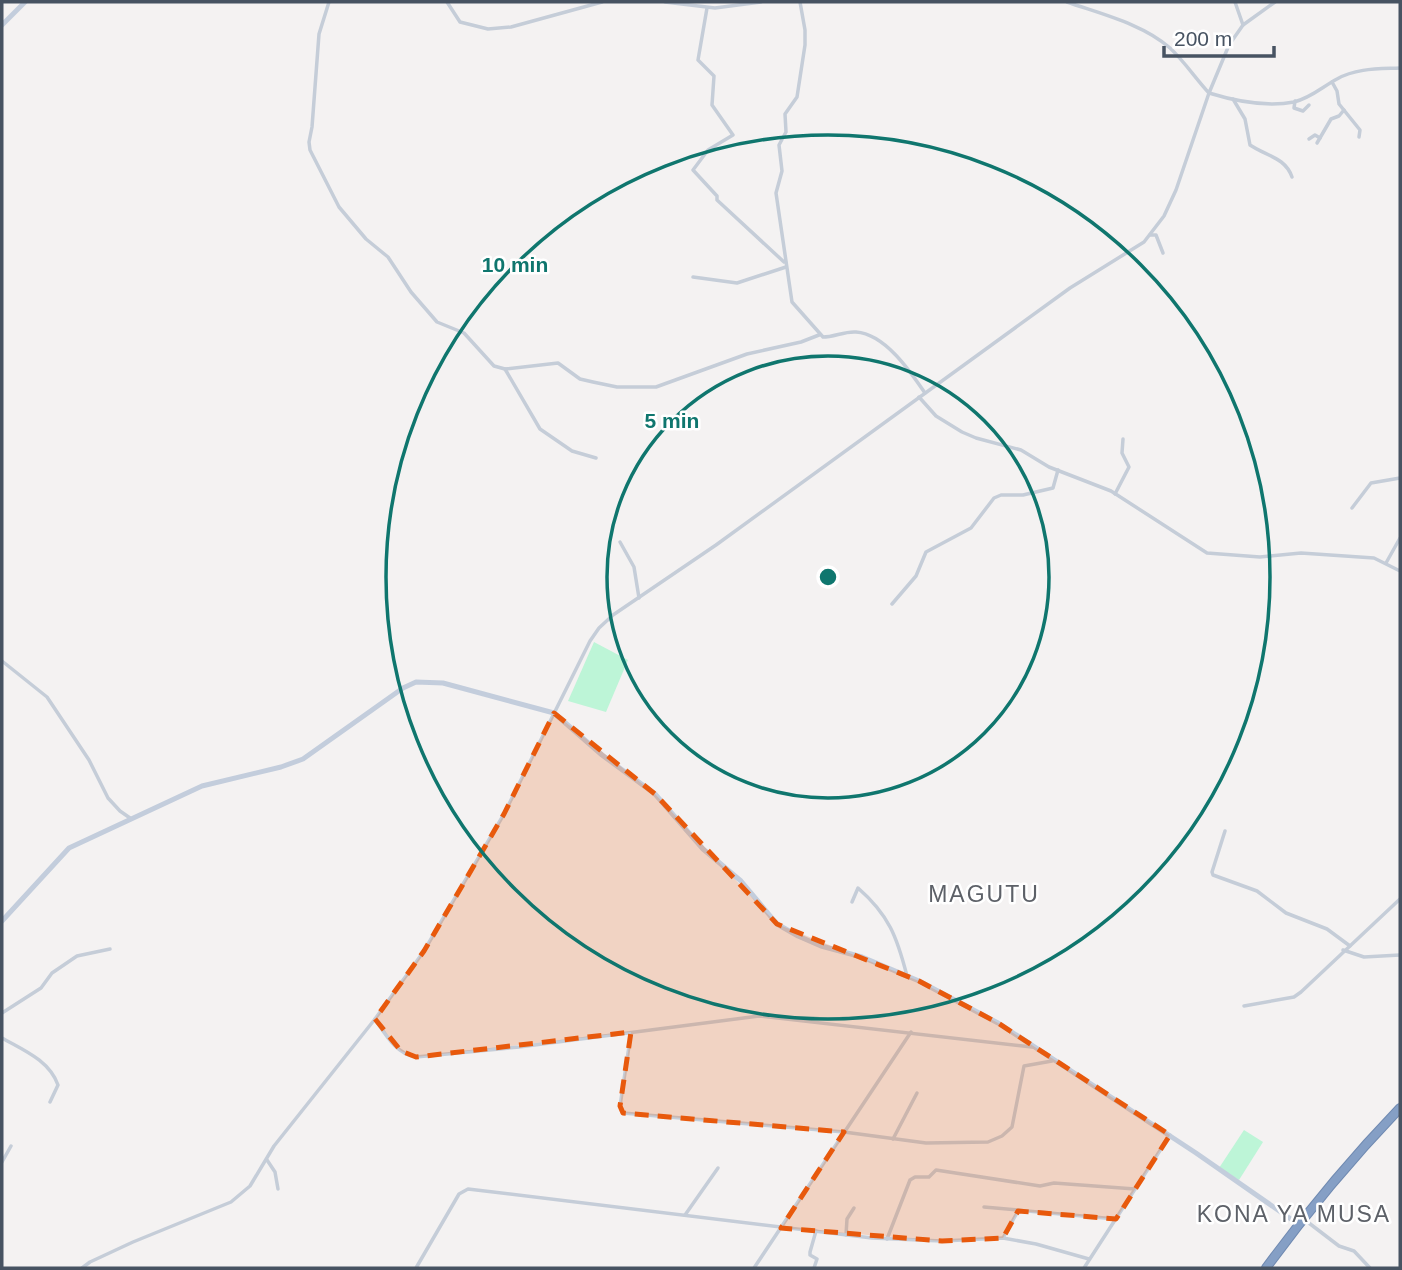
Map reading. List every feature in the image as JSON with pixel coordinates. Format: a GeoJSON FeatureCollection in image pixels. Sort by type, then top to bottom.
{"type":"FeatureCollection","features":[{"type":"Feature","properties":{"kind":"highway"},"geometry":{"type":"LineString","coordinates":[[1266,1268],[1354,1157],[1400,1108]]}},
{"type":"Feature","properties":{"kind":"street"},"geometry":{"type":"LineString","coordinates":[[2,25],[25,2]]}},
{"type":"Feature","properties":{"kind":"street"},"geometry":{"type":"LineString","coordinates":[[329,2],[319,34],[309,142],[322,176],[339,207],[366,239],[388,257],[411,292],[438,322],[464,333],[495,366],[505,369],[558,363],[580,379],[617,387],[656,387],[747,354],[801,342],[819,335],[828,337],[853,332],[864,334],[893,351],[902,359],[925,393]]}},
{"type":"Feature","properties":{"kind":"street"},"geometry":{"type":"LineString","coordinates":[[447,2],[460,22],[488,29],[511,27],[602,2]]}},
{"type":"Feature","properties":{"kind":"street"},"geometry":{"type":"LineString","coordinates":[[665,2],[707,8],[761,2]]}},
{"type":"Feature","properties":{"kind":"street"},"geometry":{"type":"LineString","coordinates":[[800,2],[806,30],[805,45],[797,97],[785,114],[787,128],[779,145],[782,171],[776,192],[794,306],[819,335]]}},
{"type":"Feature","properties":{"kind":"street"},"geometry":{"type":"LineString","coordinates":[[1067,2],[1162,41],[1209,93],[1234,99],[1280,104],[1295,102],[1358,71],[1400,68]]}},
{"type":"Feature","properties":{"kind":"street"},"geometry":{"type":"LineString","coordinates":[[1235,2],[1243,25]]}},
{"type":"Feature","properties":{"kind":"street"},"geometry":{"type":"LineString","coordinates":[[82,1268],[133,1241],[231,1202],[250,1186],[274,1146],[375,1019],[424,951],[504,814],[595,633],[613,615],[716,545],[1070,288],[1144,242],[1164,216],[1229,45],[1243,25],[1275,2]]}},
{"type":"Feature","properties":{"kind":"street"},"geometry":{"type":"LineString","coordinates":[[707,8],[698,60],[714,76],[712,105],[733,135],[708,150],[693,170],[717,200],[786,265]]}},
{"type":"Feature","properties":{"kind":"street"},"geometry":{"type":"LineString","coordinates":[[1332,82],[1344,110],[1360,131],[1359,137]]}},
{"type":"Feature","properties":{"kind":"street"},"geometry":{"type":"LineString","coordinates":[[1234,99],[1245,119],[1250,145],[1262,153],[1278,158],[1288,167],[1292,177]]}},
{"type":"Feature","properties":{"kind":"street"},"geometry":{"type":"LineString","coordinates":[[1295,102],[1294,108],[1303,111],[1309,105]]}},
{"type":"Feature","properties":{"kind":"street"},"geometry":{"type":"LineString","coordinates":[[1309,139],[1315,135],[1318,140],[1332,118],[1339,116],[1344,110]]}},
{"type":"Feature","properties":{"kind":"street"},"geometry":{"type":"LineString","coordinates":[[1150,234],[1156,235],[1163,253]]}},
{"type":"Feature","properties":{"kind":"street"},"geometry":{"type":"LineString","coordinates":[[693,276],[737,283],[786,265]]}},
{"type":"Feature","properties":{"kind":"street"},"geometry":{"type":"LineString","coordinates":[[505,369],[540,429],[572,451],[596,458]]}},
{"type":"Feature","properties":{"kind":"street"},"geometry":{"type":"LineString","coordinates":[[919,397],[936,416],[962,432],[1021,450],[1058,470],[1115,494],[1207,553],[1261,557],[1301,552],[1374,558],[1400,572]]}},
{"type":"Feature","properties":{"kind":"street"},"geometry":{"type":"LineString","coordinates":[[1115,494],[1129,467],[1122,453],[1123,439]]}},
{"type":"Feature","properties":{"kind":"street"},"geometry":{"type":"LineString","coordinates":[[892,604],[916,576],[926,552],[971,528],[995,498],[1053,488],[1058,470]]}},
{"type":"Feature","properties":{"kind":"street"},"geometry":{"type":"LineString","coordinates":[[1352,508],[1371,483],[1400,478]]}},
{"type":"Feature","properties":{"kind":"street"},"geometry":{"type":"LineString","coordinates":[[1386,563],[1400,538]]}},
{"type":"Feature","properties":{"kind":"street"},"geometry":{"type":"LineString","coordinates":[[620,542],[635,567],[639,598]]}},
{"type":"Feature","properties":{"kind":"street"},"geometry":{"type":"LineString","coordinates":[[2,662],[39,688],[53,704],[89,760],[108,798],[130,818]]}},
{"type":"Feature","properties":{"kind":"street"},"geometry":{"type":"LineString","coordinates":[[2,921],[69,848],[202,786],[303,759],[416,682],[443,682],[554,713],[602,755],[655,794],[703,849],[741,881],[777,924],[821,946],[862,957],[907,976],[998,1023],[1339,1246],[1354,1251],[1370,1268]]}},
{"type":"Feature","properties":{"kind":"street"},"geometry":{"type":"LineString","coordinates":[[1225,831],[1213,875],[1256,891],[1286,913],[1327,929],[1350,946]]}},
{"type":"Feature","properties":{"kind":"street"},"geometry":{"type":"LineString","coordinates":[[852,902],[858,888],[870,899],[896,934],[907,976]]}},
{"type":"Feature","properties":{"kind":"street"},"geometry":{"type":"LineString","coordinates":[[1244,1006],[1294,997],[1400,899]]}},
{"type":"Feature","properties":{"kind":"street"},"geometry":{"type":"LineString","coordinates":[[2,1013],[41,988],[52,973],[77,956],[110,949]]}},
{"type":"Feature","properties":{"kind":"street"},"geometry":{"type":"LineString","coordinates":[[1343,950],[1364,957],[1400,955]]}},
{"type":"Feature","properties":{"kind":"street"},"geometry":{"type":"LineString","coordinates":[[375,1019],[388,1039],[407,1056],[416,1057],[759,1016],[1032,1047]]}},
{"type":"Feature","properties":{"kind":"street"},"geometry":{"type":"LineString","coordinates":[[631,1032],[620,1106],[623,1113],[844,1132],[944,1144],[995,1140],[1012,1127],[1024,1066],[1052,1060]]}},
{"type":"Feature","properties":{"kind":"street"},"geometry":{"type":"LineString","coordinates":[[754,1268],[911,1032]]}},
{"type":"Feature","properties":{"kind":"street"},"geometry":{"type":"LineString","coordinates":[[2,1038],[36,1057],[50,1070],[58,1085],[50,1102]]}},
{"type":"Feature","properties":{"kind":"street"},"geometry":{"type":"LineString","coordinates":[[893,1139],[918,1093]]}},
{"type":"Feature","properties":{"kind":"street"},"geometry":{"type":"LineString","coordinates":[[1084,1268],[1170,1135]]}},
{"type":"Feature","properties":{"kind":"street"},"geometry":{"type":"LineString","coordinates":[[2,1162],[11,1146]]}},
{"type":"Feature","properties":{"kind":"street"},"geometry":{"type":"LineString","coordinates":[[267,1160],[275,1172],[278,1189]]}},
{"type":"Feature","properties":{"kind":"street"},"geometry":{"type":"LineString","coordinates":[[685,1215],[718,1168]]}},
{"type":"Feature","properties":{"kind":"street"},"geometry":{"type":"LineString","coordinates":[[887,1239],[910,1180],[915,1177],[929,1177],[936,1170],[1040,1186],[1054,1183],[1135,1189]]}},
{"type":"Feature","properties":{"kind":"street"},"geometry":{"type":"LineString","coordinates":[[416,1268],[463,1190],[477,1189],[887,1239],[942,1241],[1003,1238],[1089,1259]]}},
{"type":"Feature","properties":{"kind":"street"},"geometry":{"type":"LineString","coordinates":[[984,1207],[1116,1219]]}},
{"type":"Feature","properties":{"kind":"street"},"geometry":{"type":"LineString","coordinates":[[846,1235],[847,1219],[854,1208]]}},
{"type":"Feature","properties":{"kind":"street"},"geometry":{"type":"LineString","coordinates":[[1003,1238],[1018,1211]]}},
{"type":"Feature","properties":{"kind":"street"},"geometry":{"type":"LineString","coordinates":[[814,1268],[817,1259],[810,1255],[810,1252],[816,1231]]}},
{"type":"Feature","properties":{"kind":"highlighted area"},"geometry":{"type":"Polygon","coordinates":[[[554,713],[655,794],[777,924],[919,981],[998,1023],[1170,1135],[1116,1219],[1018,1211],[1003,1238],[942,1241],[781,1228],[844,1132],[623,1113],[620,1106],[631,1032],[416,1057],[401,1051],[375,1019],[424,951],[504,814],[554,713]]]}},
{"type":"Feature","properties":{"kind":"green space"},"geometry":{"type":"Polygon","coordinates":[[[594,642],[628,660],[606,712],[568,701],[594,642]]]}},
{"type":"Feature","properties":{"kind":"green space"},"geometry":{"type":"Polygon","coordinates":[[[1244,1130],[1263,1142],[1239,1180],[1219,1168],[1244,1130]]]}},
{"type":"Feature","properties":{"kind":"district","name":"MAGUTU"},"geometry":{"type":"Point","coordinates":[984,894]}},
{"type":"Feature","properties":{"kind":"district","name":"KONA YA MUSA"},"geometry":{"type":"Point","coordinates":[1294,1214]}}]}
